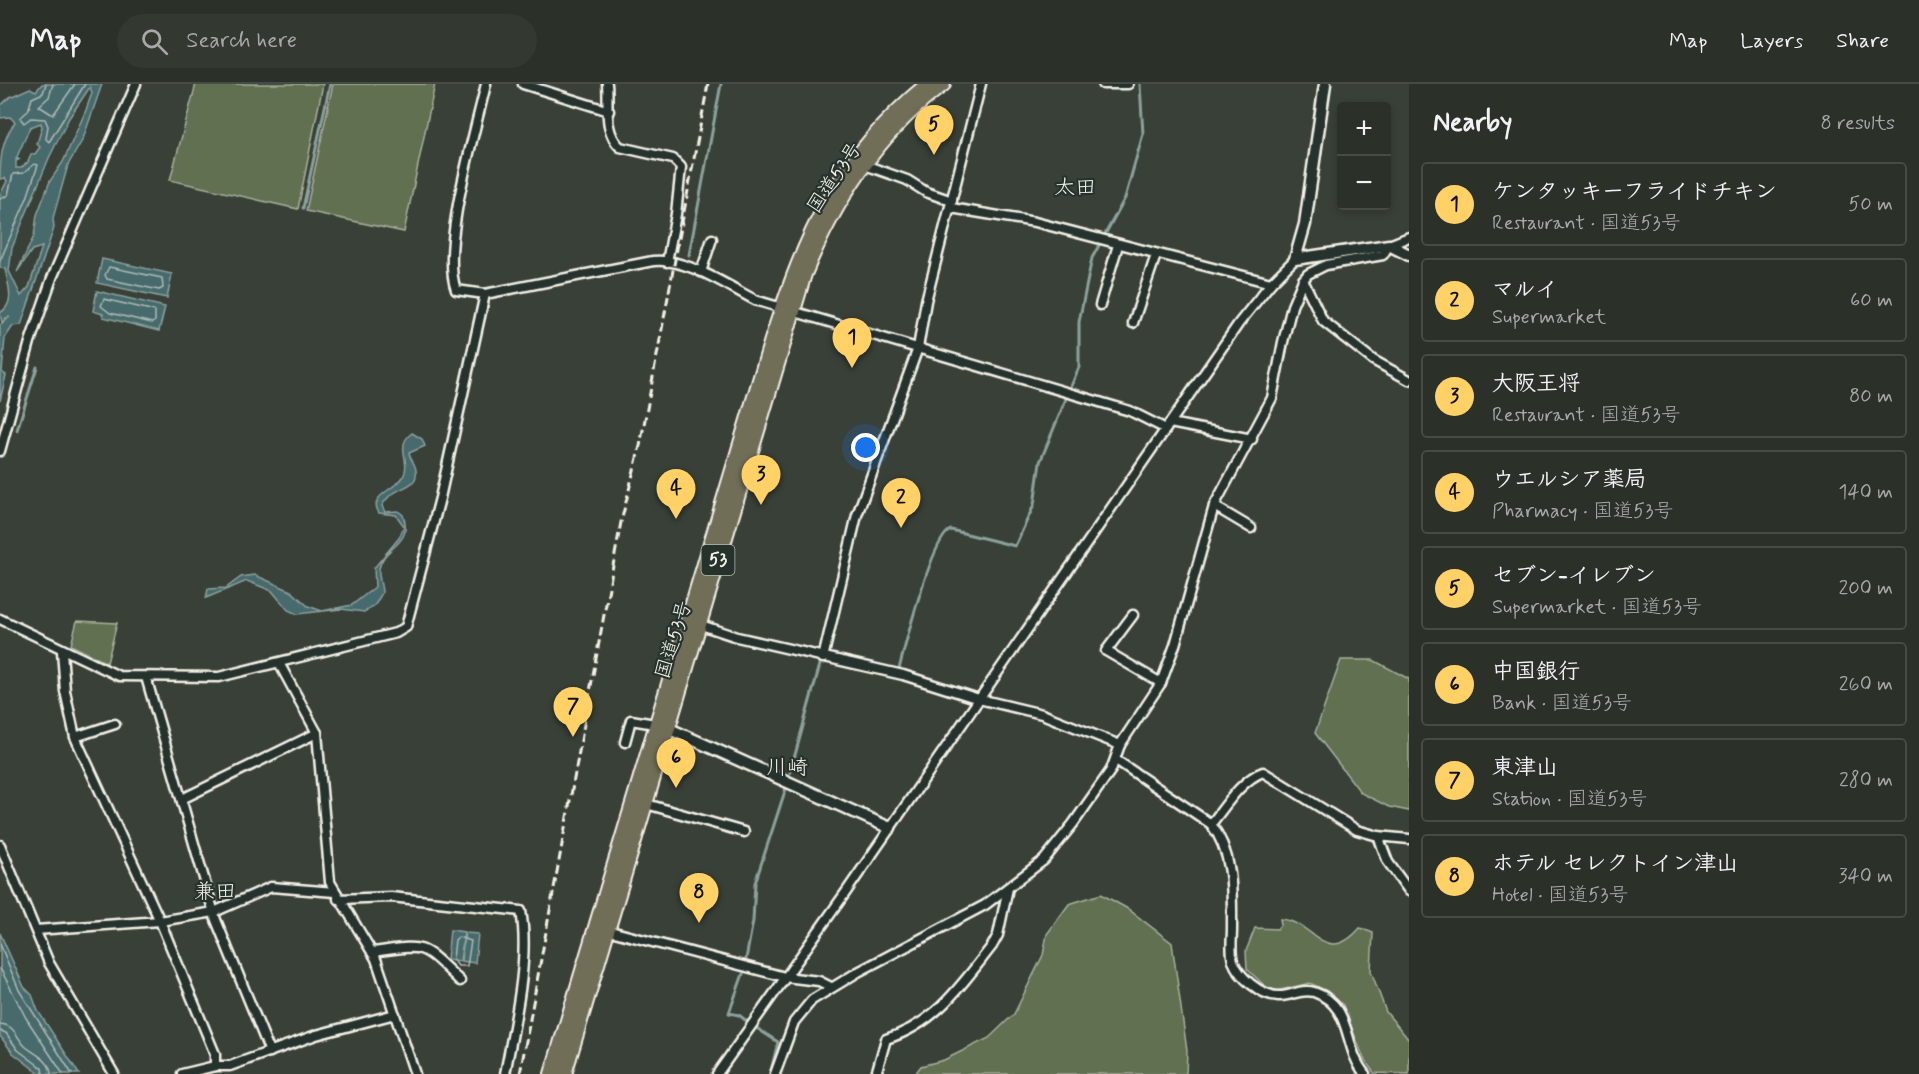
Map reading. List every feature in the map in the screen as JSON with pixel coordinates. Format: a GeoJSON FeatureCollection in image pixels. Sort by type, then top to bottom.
{"type":"FeatureCollection","features":[{"type":"Feature","properties":{"kind":"highway","name":"国道53号"},"geometry":{"type":"LineString","coordinates":[[552,1074],[600,929],[787,311],[826,224],[859,162],[899,108],[928,84]]}},
{"type":"Feature","properties":{"kind":"highway","name":"国道53号"},"geometry":{"type":"LineString","coordinates":[[859,162],[924,98],[943,84]]}},
{"type":"Feature","properties":{"kind":"highway","name":"国道53号"},"geometry":{"type":"LineString","coordinates":[[564,1074],[600,929]]}},
{"type":"Feature","properties":{"kind":"street"},"geometry":{"type":"LineString","coordinates":[[0,452],[30,342],[52,278],[136,84]]}},
{"type":"Feature","properties":{"kind":"street"},"geometry":{"type":"LineString","coordinates":[[486,84],[453,235],[453,280],[456,290],[485,294],[653,261],[667,262],[701,272],[755,300],[787,311],[1130,411],[1168,426],[1252,439]]}},
{"type":"Feature","properties":{"kind":"street"},"geometry":{"type":"LineString","coordinates":[[523,84],[609,111]]}},
{"type":"Feature","properties":{"kind":"street"},"geometry":{"type":"LineString","coordinates":[[607,84],[609,132],[620,147],[673,159],[681,167],[676,214],[667,262]]}},
{"type":"Feature","properties":{"kind":"street"},"geometry":{"type":"LineString","coordinates":[[823,658],[858,515],[918,348],[926,301],[981,84]]}},
{"type":"Feature","properties":{"kind":"street"},"geometry":{"type":"LineString","coordinates":[[1103,84],[1128,84]]}},
{"type":"Feature","properties":{"kind":"street"},"geometry":{"type":"LineString","coordinates":[[717,1074],[1239,323],[1270,283],[1295,259],[1305,224],[1324,84]]}},
{"type":"Feature","properties":{"kind":"street"},"geometry":{"type":"LineString","coordinates":[[859,162],[907,180],[951,205],[1035,222],[1270,283]]}},
{"type":"Feature","properties":{"kind":"street"},"geometry":{"type":"LineString","coordinates":[[1295,259],[1389,245],[1409,237]]}},
{"type":"Feature","properties":{"kind":"street"},"geometry":{"type":"LineString","coordinates":[[701,272],[712,239]]}},
{"type":"Feature","properties":{"kind":"street"},"geometry":{"type":"LineString","coordinates":[[1100,304],[1118,245]]}},
{"type":"Feature","properties":{"kind":"street"},"geometry":{"type":"LineString","coordinates":[[1389,245],[1409,255]]}},
{"type":"Feature","properties":{"kind":"street"},"geometry":{"type":"LineString","coordinates":[[775,1074],[794,1022],[806,1006],[831,987],[963,919],[1044,860],[1073,824],[1116,760],[1120,745],[1161,683],[1175,645],[1214,506],[1272,398],[1287,324],[1303,280],[1308,274],[1326,265],[1383,255],[1389,245]]}},
{"type":"Feature","properties":{"kind":"street"},"geometry":{"type":"LineString","coordinates":[[1133,323],[1156,255]]}},
{"type":"Feature","properties":{"kind":"street"},"geometry":{"type":"LineString","coordinates":[[1303,280],[1323,321],[1373,360],[1409,380]]}},
{"type":"Feature","properties":{"kind":"street"},"geometry":{"type":"LineString","coordinates":[[0,619],[62,651],[119,676],[146,677],[219,677],[279,663],[406,627],[440,498],[485,294]]}},
{"type":"Feature","properties":{"kind":"street"},"geometry":{"type":"LineString","coordinates":[[1214,506],[1251,528]]}},
{"type":"Feature","properties":{"kind":"street"},"geometry":{"type":"LineString","coordinates":[[1133,615],[1106,651],[1161,683]]}},
{"type":"Feature","properties":{"kind":"street"},"geometry":{"type":"LineString","coordinates":[[693,623],[736,637],[903,675],[979,699],[1042,714],[1120,745]]}},
{"type":"Feature","properties":{"kind":"street"},"geometry":{"type":"LineString","coordinates":[[62,651],[65,691],[75,737],[160,921],[215,1054],[215,1066]]}},
{"type":"Feature","properties":{"kind":"street"},"geometry":{"type":"LineString","coordinates":[[279,663],[317,733],[330,882],[372,952],[415,1074]]}},
{"type":"Feature","properties":{"kind":"street"},"geometry":{"type":"LineString","coordinates":[[146,677],[214,912],[270,1052]]}},
{"type":"Feature","properties":{"kind":"street"},"geometry":{"type":"LineString","coordinates":[[625,742],[631,720],[661,726],[890,828]]}},
{"type":"Feature","properties":{"kind":"street"},"geometry":{"type":"LineString","coordinates":[[75,737],[115,724]]}},
{"type":"Feature","properties":{"kind":"street"},"geometry":{"type":"LineString","coordinates":[[182,799],[317,733]]}},
{"type":"Feature","properties":{"kind":"street"},"geometry":{"type":"LineString","coordinates":[[1116,760],[1211,824],[1221,837],[1226,850],[1232,886],[1232,959],[1242,977],[1263,991],[1279,996],[1300,990],[1314,992],[1338,1009],[1343,1015],[1352,1049],[1365,1074]]}},
{"type":"Feature","properties":{"kind":"street"},"geometry":{"type":"LineString","coordinates":[[1211,824],[1249,781],[1263,772],[1357,830],[1378,836],[1409,839]]}},
{"type":"Feature","properties":{"kind":"street"},"geometry":{"type":"LineString","coordinates":[[638,802],[744,832]]}},
{"type":"Feature","properties":{"kind":"street"},"geometry":{"type":"LineString","coordinates":[[1378,836],[1388,862],[1409,891]]}},
{"type":"Feature","properties":{"kind":"street"},"geometry":{"type":"LineString","coordinates":[[0,845],[49,963],[72,1006],[114,1074]]}},
{"type":"Feature","properties":{"kind":"street"},"geometry":{"type":"LineString","coordinates":[[36,930],[160,921],[214,912],[271,887],[337,896],[391,897],[521,911],[525,931],[505,1074]]}},
{"type":"Feature","properties":{"kind":"street"},"geometry":{"type":"LineString","coordinates":[[876,1074],[886,1039],[903,1032],[945,1005],[992,946],[998,935],[1008,888]]}},
{"type":"Feature","properties":{"kind":"street"},"geometry":{"type":"LineString","coordinates":[[600,929],[785,977],[819,981],[831,987]]}},
{"type":"Feature","properties":{"kind":"street"},"geometry":{"type":"LineString","coordinates":[[372,952],[417,946],[427,950],[460,981]]}},
{"type":"Feature","properties":{"kind":"street"},"geometry":{"type":"LineString","coordinates":[[182,1074],[215,1066],[230,1066],[316,1035],[395,1014]]}},
{"type":"Feature","properties":{"kind":"green space"},"geometry":{"type":"Polygon","coordinates":[[[196,84],[323,84],[298,209],[170,180],[196,84]]]}},
{"type":"Feature","properties":{"kind":"green space"},"geometry":{"type":"Polygon","coordinates":[[[333,84],[435,84],[404,232],[306,211],[333,84]]]}},
{"type":"Feature","properties":{"kind":"green space"},"geometry":{"type":"Polygon","coordinates":[[[77,621],[117,623],[107,663],[71,645],[77,621]]]}},
{"type":"Feature","properties":{"kind":"green space"},"geometry":{"type":"Polygon","coordinates":[[[1341,660],[1373,660],[1409,679],[1409,811],[1389,807],[1361,793],[1315,733],[1341,660]]]}},
{"type":"Feature","properties":{"kind":"green space"},"geometry":{"type":"Polygon","coordinates":[[[1101,894],[1128,909],[1172,943],[1187,1051],[1186,1074],[915,1074],[921,1066],[944,1060],[989,1038],[1014,1014],[1043,955],[1047,934],[1069,904],[1101,894]]]}},
{"type":"Feature","properties":{"kind":"green space"},"geometry":{"type":"Polygon","coordinates":[[[1280,919],[1302,927],[1328,943],[1338,944],[1348,939],[1360,928],[1373,933],[1371,971],[1386,1012],[1409,1040],[1409,1074],[1374,1073],[1364,1059],[1343,1005],[1327,991],[1310,983],[1276,991],[1265,986],[1247,969],[1246,951],[1255,928],[1277,929],[1281,924],[1280,919]]]}},
{"type":"Feature","properties":{"kind":"water"},"geometry":{"type":"Polygon","coordinates":[[[42,84],[102,84],[83,139],[68,165],[53,218],[54,228],[21,325],[13,326],[5,338],[2,372],[6,375],[0,401],[0,325],[10,317],[2,323],[0,313],[8,304],[10,293],[5,269],[0,268],[0,195],[7,181],[5,178],[0,179],[0,171],[5,142],[15,122],[10,117],[0,118],[0,106],[10,97],[30,88],[36,91],[42,84]],[[90,87],[69,118],[49,158],[12,248],[9,271],[21,296],[29,287],[42,247],[32,250],[17,272],[34,236],[37,215],[50,181],[63,162],[86,110],[92,93],[90,87]],[[41,123],[30,127],[16,159],[20,159],[16,161],[16,168],[21,168],[28,162],[31,154],[35,154],[40,147],[37,144],[41,123]]]}},
{"type":"Feature","properties":{"kind":"water"},"geometry":{"type":"Polygon","coordinates":[[[102,259],[172,274],[167,298],[97,283],[102,259]]]}},
{"type":"Feature","properties":{"kind":"water"},"geometry":{"type":"Polygon","coordinates":[[[97,291],[165,307],[159,331],[103,317],[103,314],[93,311],[97,291]]]}},
{"type":"Feature","properties":{"kind":"water"},"geometry":{"type":"Polygon","coordinates":[[[412,433],[422,439],[425,446],[409,453],[416,469],[413,482],[392,494],[382,506],[385,512],[398,511],[403,515],[405,525],[401,539],[386,555],[379,569],[382,593],[375,605],[364,612],[341,609],[297,614],[288,610],[272,591],[247,581],[206,598],[208,589],[226,588],[241,577],[255,575],[291,591],[308,606],[322,611],[352,605],[375,587],[374,568],[399,538],[404,526],[396,515],[379,513],[376,507],[377,502],[379,497],[403,477],[406,465],[404,443],[412,433]]]}},
{"type":"Feature","properties":{"kind":"water"},"geometry":{"type":"Polygon","coordinates":[[[450,930],[464,932],[460,961],[447,959],[450,930]]]}},
{"type":"Feature","properties":{"kind":"water"},"geometry":{"type":"Polygon","coordinates":[[[0,933],[24,987],[32,995],[38,1011],[79,1074],[40,1074],[13,1053],[0,1036],[0,933]]]}},
{"type":"Feature","properties":{"kind":"water"},"geometry":{"type":"Polygon","coordinates":[[[465,933],[478,934],[475,963],[461,961],[465,933]]]}},
{"type":"Feature","properties":{"kind":"waterway"},"geometry":{"type":"LineString","coordinates":[[303,208],[330,84]]}},
{"type":"Feature","properties":{"kind":"waterway"},"geometry":{"type":"LineString","coordinates":[[689,255],[721,84]]}},
{"type":"Feature","properties":{"kind":"waterway"},"geometry":{"type":"LineString","coordinates":[[898,673],[927,571],[944,537],[951,530],[1015,546],[1034,505],[1040,462],[1079,367],[1079,322],[1092,258],[1125,198],[1143,134],[1140,84]]}},
{"type":"Feature","properties":{"kind":"waterway"},"geometry":{"type":"LineString","coordinates":[[17,430],[37,367]]}},
{"type":"Feature","properties":{"kind":"waterway"},"geometry":{"type":"LineString","coordinates":[[790,773],[821,661],[824,661]]}},
{"type":"Feature","properties":{"kind":"waterway"},"geometry":{"type":"LineString","coordinates":[[746,959],[753,921],[755,883],[786,788]]}},
{"type":"Feature","properties":{"kind":"waterway"},"geometry":{"type":"LineString","coordinates":[[743,974],[729,1013],[739,1015],[749,1023]]}},
{"type":"Feature","properties":{"kind":"waterway"},"geometry":{"type":"LineString","coordinates":[[758,1029],[778,1042],[770,1074]]}},
{"type":"Feature","properties":{"kind":"railway"},"geometry":{"type":"LineString","coordinates":[[520,1074],[621,522],[640,446],[708,84]]}},
{"type":"Feature","properties":{"kind":"place","name":"セブン-イレブン"},"geometry":{"type":"Point","coordinates":[934,155]}},
{"type":"Feature","properties":{"kind":"place","name":"ケンタッキーフライドチキン"},"geometry":{"type":"Point","coordinates":[852,368]}},
{"type":"Feature","properties":{"kind":"place","name":"大阪王将"},"geometry":{"type":"Point","coordinates":[761,505]}},
{"type":"Feature","properties":{"kind":"place","name":"ウエルシア薬局"},"geometry":{"type":"Point","coordinates":[676,519]}},
{"type":"Feature","properties":{"kind":"place","name":"マルイ"},"geometry":{"type":"Point","coordinates":[901,528]}},
{"type":"Feature","properties":{"kind":"place","name":"東津山"},"geometry":{"type":"Point","coordinates":[573,737]}},
{"type":"Feature","properties":{"kind":"place","name":"中国銀行"},"geometry":{"type":"Point","coordinates":[676,788]}},
{"type":"Feature","properties":{"kind":"place","name":"ホテル セレクトイン津山"},"geometry":{"type":"Point","coordinates":[699,923]}},
{"type":"Feature","properties":{"kind":"district","name":"太田"},"geometry":{"type":"Point","coordinates":[1075,188]}},
{"type":"Feature","properties":{"kind":"district","name":"川崎"},"geometry":{"type":"Point","coordinates":[787,768]}},
{"type":"Feature","properties":{"kind":"district","name":"兼田"},"geometry":{"type":"Point","coordinates":[215,892]}}]}
